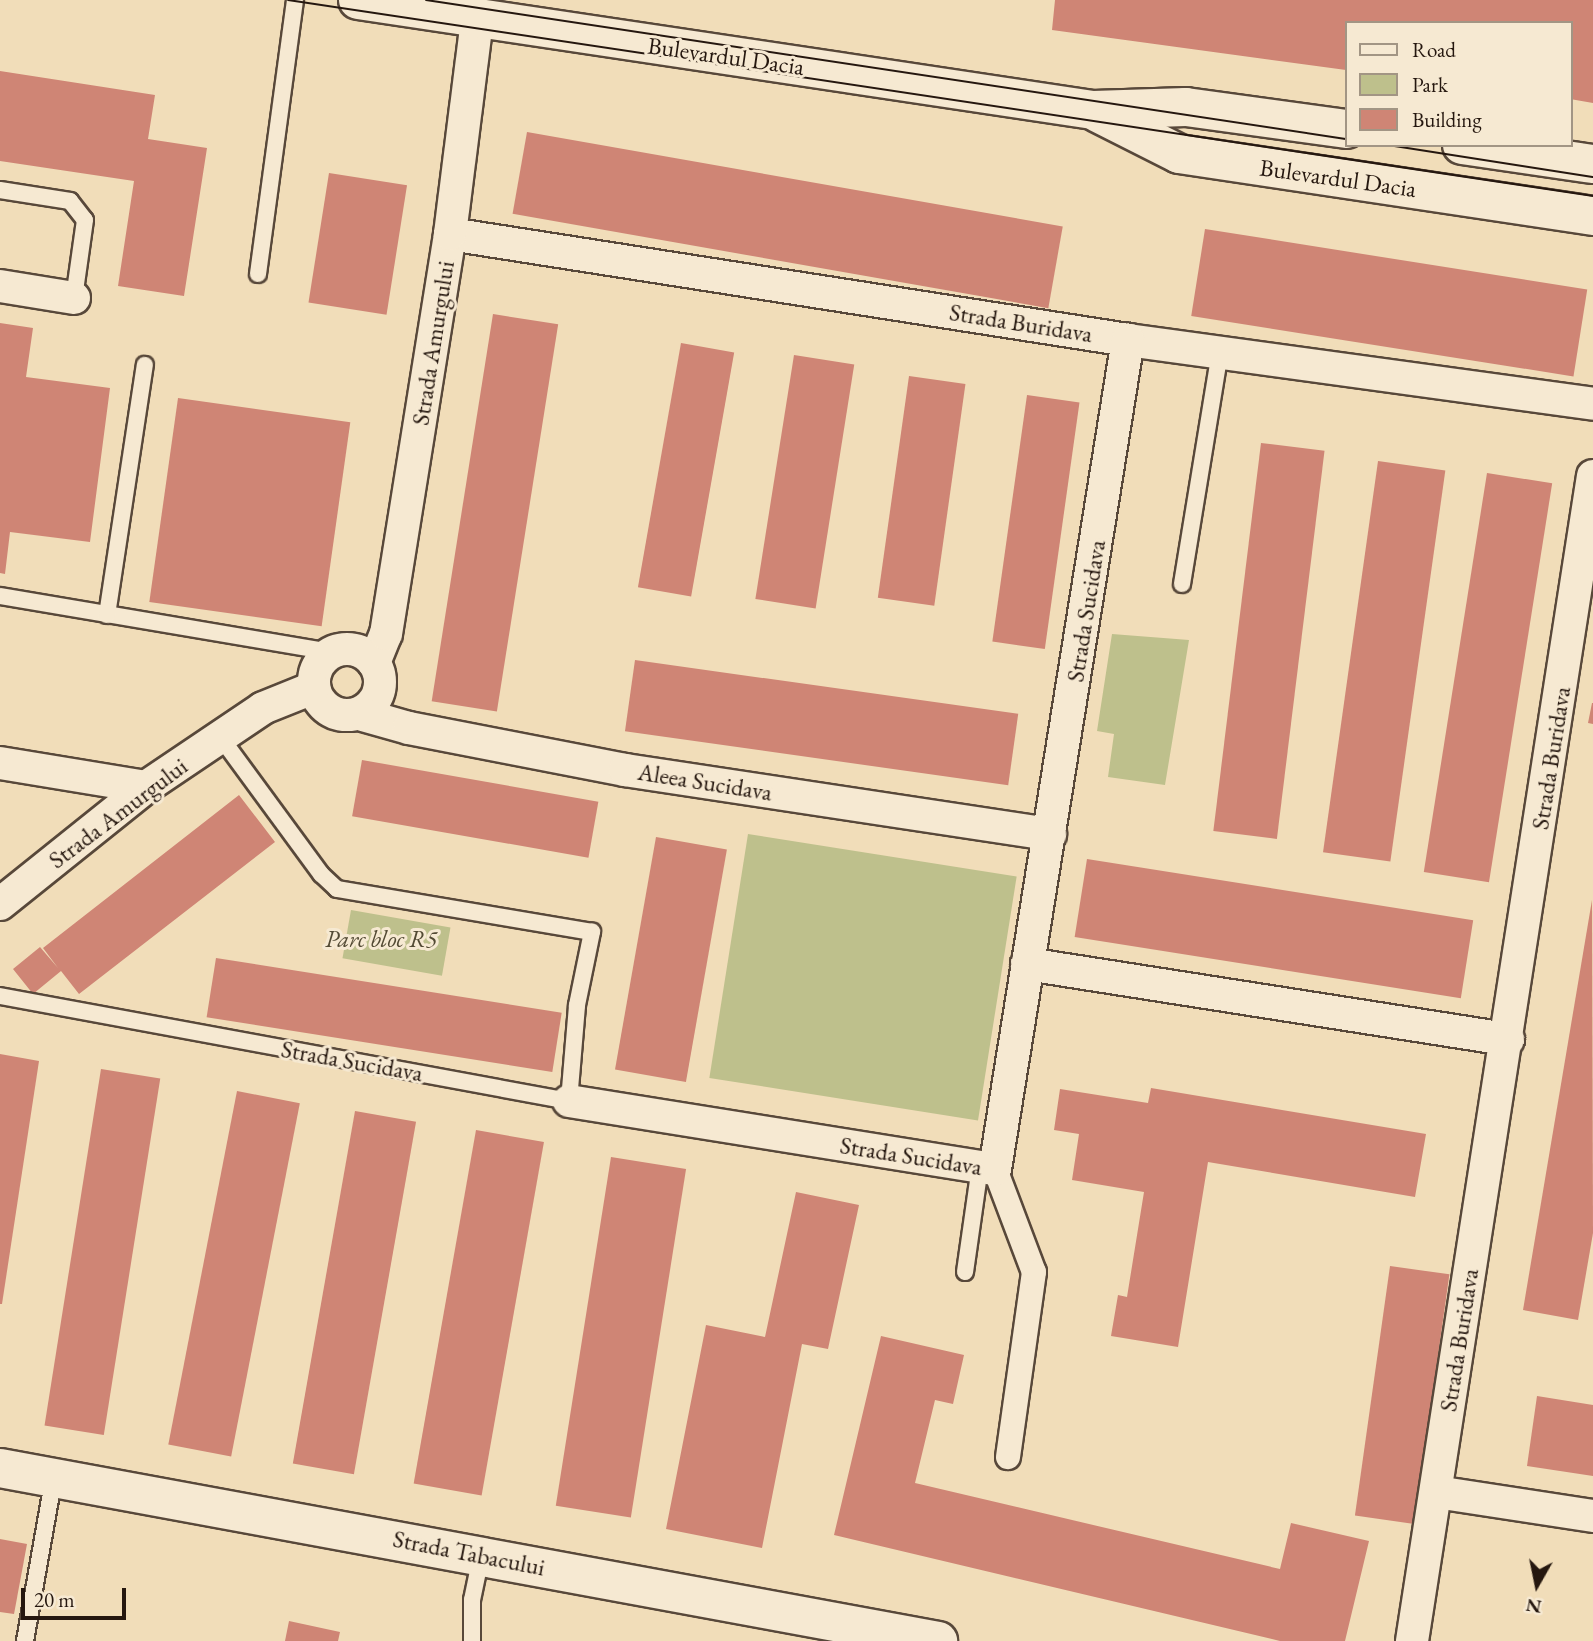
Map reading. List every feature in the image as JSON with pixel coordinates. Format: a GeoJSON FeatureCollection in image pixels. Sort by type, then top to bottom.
{"type":"FeatureCollection","features":[{"type":"Feature","properties":{"kind":"street","name":"Bulevardul Dacia"},"geometry":{"type":"LineString","coordinates":[[360,0],[1093,110],[1186,107],[1344,129]]}},
{"type":"Feature","properties":{"kind":"street","name":"Strada Amurgului"},"geometry":{"type":"LineString","coordinates":[[363,715],[376,701],[380,680],[374,663],[386,634],[450,234],[477,19]]}},
{"type":"Feature","properties":{"kind":"street","name":"Bulevardul Dacia"},"geometry":{"type":"LineString","coordinates":[[1093,110],[1179,153],[1593,216]]}},
{"type":"Feature","properties":{"kind":"street"},"geometry":{"type":"LineString","coordinates":[[1476,147],[1593,164]]}},
{"type":"Feature","properties":{"kind":"street","name":"Strada Buridava"},"geometry":{"type":"LineString","coordinates":[[450,234],[1128,340],[1593,404]]}},
{"type":"Feature","properties":{"kind":"street"},"geometry":{"type":"LineString","coordinates":[[0,286],[74,298]]}},
{"type":"Feature","properties":{"kind":"street","name":"Strada Sucidava"},"geometry":{"type":"LineString","coordinates":[[569,1101],[987,1168],[1050,834],[1128,340]]}},
{"type":"Feature","properties":{"kind":"street","name":"Strada Buridava"},"geometry":{"type":"LineString","coordinates":[[1412,1641],[1508,1039],[1592,486]]}},
{"type":"Feature","properties":{"kind":"street"},"geometry":{"type":"LineString","coordinates":[[363,715],[342,715],[322,707],[313,688],[317,667],[331,652],[350,647],[366,653],[374,663]]}},
{"type":"Feature","properties":{"kind":"street","name":"Strada Amurgului"},"geometry":{"type":"LineString","coordinates":[[0,904],[146,786],[263,708],[313,688]]}},
{"type":"Feature","properties":{"kind":"street","name":"Aleea Sucidava"},"geometry":{"type":"LineString","coordinates":[[363,715],[409,728],[625,769],[1050,834]]}},
{"type":"Feature","properties":{"kind":"street"},"geometry":{"type":"LineString","coordinates":[[0,763],[146,786]]}},
{"type":"Feature","properties":{"kind":"street"},"geometry":{"type":"LineString","coordinates":[[1027,964],[1508,1039]]}},
{"type":"Feature","properties":{"kind":"street"},"geometry":{"type":"LineString","coordinates":[[987,1168],[1034,1272],[1008,1457]]}},
{"type":"Feature","properties":{"kind":"street","name":"Strada Tabacului"},"geometry":{"type":"LineString","coordinates":[[0,1468],[938,1641]]}},
{"type":"Feature","properties":{"kind":"street"},"geometry":{"type":"LineString","coordinates":[[1436,1492],[1593,1516]]}},
{"type":"Feature","properties":{"kind":"lane"},"geometry":{"type":"LineString","coordinates":[[258,275],[295,0]]}},
{"type":"Feature","properties":{"kind":"lane"},"geometry":{"type":"LineString","coordinates":[[0,190],[70,201],[85,219],[74,298]]}},
{"type":"Feature","properties":{"kind":"lane"},"geometry":{"type":"LineString","coordinates":[[1182,584],[1220,352]]}},
{"type":"Feature","properties":{"kind":"lane"},"geometry":{"type":"LineString","coordinates":[[107,615],[145,365]]}},
{"type":"Feature","properties":{"kind":"lane"},"geometry":{"type":"LineString","coordinates":[[0,596],[331,652]]}},
{"type":"Feature","properties":{"kind":"lane"},"geometry":{"type":"LineString","coordinates":[[221,738],[321,874],[337,888],[592,933],[577,1005],[569,1101]]}},
{"type":"Feature","properties":{"kind":"lane","name":"Strada Sucidava"},"geometry":{"type":"LineString","coordinates":[[0,996],[569,1101]]}},
{"type":"Feature","properties":{"kind":"lane"},"geometry":{"type":"LineString","coordinates":[[965,1272],[987,1168]]}},
{"type":"Feature","properties":{"kind":"lane"},"geometry":{"type":"LineString","coordinates":[[24,1641],[54,1477]]}},
{"type":"Feature","properties":{"kind":"lane"},"geometry":{"type":"LineString","coordinates":[[472,1641],[472,1600],[481,1555]]}},
{"type":"Feature","properties":{"kind":"green space"},"geometry":{"type":"Polygon","coordinates":[[[1112,634],[1189,640],[1165,785],[1108,777],[1114,734],[1097,731],[1112,634]]]}},
{"type":"Feature","properties":{"kind":"green space"},"geometry":{"type":"Polygon","coordinates":[[[748,834],[1017,877],[978,1121],[709,1078],[748,834]]]}},
{"type":"Feature","properties":{"kind":"green space","name":"Parc bloc R5"},"geometry":{"type":"Polygon","coordinates":[[[351,910],[450,928],[442,976],[342,958],[351,910]]]}},
{"type":"Feature","properties":{"kind":"building"},"geometry":{"type":"Polygon","coordinates":[[[1055,0],[1593,0],[1593,103],[1572,99],[1572,21],[1344,21],[1344,70],[1052,30],[1055,0]]]}},
{"type":"Feature","properties":{"kind":"building"},"geometry":{"type":"Polygon","coordinates":[[[0,71],[155,95],[148,139],[207,148],[184,296],[118,286],[134,181],[0,161],[0,71]]]}},
{"type":"Feature","properties":{"kind":"building"},"geometry":{"type":"Polygon","coordinates":[[[527,132],[1063,226],[1048,308],[513,214],[527,132]]]}},
{"type":"Feature","properties":{"kind":"building"},"geometry":{"type":"Polygon","coordinates":[[[329,173],[407,185],[387,315],[309,302],[329,173]]]}},
{"type":"Feature","properties":{"kind":"building"},"geometry":{"type":"Polygon","coordinates":[[[1205,229],[1587,290],[1573,376],[1191,316],[1205,229]]]}},
{"type":"Feature","properties":{"kind":"building"},"geometry":{"type":"Polygon","coordinates":[[[493,314],[558,324],[497,711],[432,701],[493,314]]]}},
{"type":"Feature","properties":{"kind":"building"},"geometry":{"type":"Polygon","coordinates":[[[0,323],[33,328],[26,377],[110,388],[90,542],[10,532],[5,574],[0,573],[0,323]]]}},
{"type":"Feature","properties":{"kind":"building"},"geometry":{"type":"Polygon","coordinates":[[[681,343],[734,352],[691,597],[638,587],[681,343]]]}},
{"type":"Feature","properties":{"kind":"building"},"geometry":{"type":"Polygon","coordinates":[[[794,355],[854,365],[816,609],[755,599],[794,355]]]}},
{"type":"Feature","properties":{"kind":"building"},"geometry":{"type":"Polygon","coordinates":[[[909,376],[965,384],[934,606],[878,598],[909,376]]]}},
{"type":"Feature","properties":{"kind":"building"},"geometry":{"type":"Polygon","coordinates":[[[1027,395],[1079,402],[1045,649],[992,642],[1027,395]]]}},
{"type":"Feature","properties":{"kind":"building"},"geometry":{"type":"Polygon","coordinates":[[[178,398],[350,422],[322,626],[149,602],[178,398]]]}},
{"type":"Feature","properties":{"kind":"building"},"geometry":{"type":"Polygon","coordinates":[[[1261,443],[1325,451],[1277,839],[1213,831],[1261,443]]]}},
{"type":"Feature","properties":{"kind":"building"},"geometry":{"type":"Polygon","coordinates":[[[1378,461],[1445,470],[1390,862],[1323,852],[1378,461]]]}},
{"type":"Feature","properties":{"kind":"building"},"geometry":{"type":"Polygon","coordinates":[[[1487,473],[1552,483],[1489,882],[1424,872],[1487,473]]]}},
{"type":"Feature","properties":{"kind":"building"},"geometry":{"type":"Polygon","coordinates":[[[635,660],[1018,714],[1008,785],[625,731],[635,660]]]}},
{"type":"Feature","properties":{"kind":"building"},"geometry":{"type":"Polygon","coordinates":[[[1593,703],[1593,724],[1588,723],[1593,703]]]}},
{"type":"Feature","properties":{"kind":"building"},"geometry":{"type":"Polygon","coordinates":[[[362,760],[598,802],[588,858],[352,816],[362,760]]]}},
{"type":"Feature","properties":{"kind":"building"},"geometry":{"type":"Polygon","coordinates":[[[239,795],[275,842],[79,994],[61,971],[33,994],[13,969],[40,947],[58,968],[43,948],[239,795]]]}},
{"type":"Feature","properties":{"kind":"building"},"geometry":{"type":"Polygon","coordinates":[[[656,837],[727,850],[686,1082],[615,1069],[656,837]]]}},
{"type":"Feature","properties":{"kind":"building"},"geometry":{"type":"Polygon","coordinates":[[[1087,859],[1473,920],[1461,998],[1075,937],[1087,859]]]}},
{"type":"Feature","properties":{"kind":"building"},"geometry":{"type":"Polygon","coordinates":[[[1592,900],[1593,1233],[1578,1320],[1523,1310],[1592,900]]]}},
{"type":"Feature","properties":{"kind":"building"},"geometry":{"type":"Polygon","coordinates":[[[216,958],[562,1013],[552,1072],[207,1017],[216,958]]]}},
{"type":"Feature","properties":{"kind":"building"},"geometry":{"type":"Polygon","coordinates":[[[0,1054],[39,1061],[2,1304],[0,1304],[0,1054]]]}},
{"type":"Feature","properties":{"kind":"building"},"geometry":{"type":"Polygon","coordinates":[[[101,1069],[160,1078],[104,1435],[45,1426],[101,1069]]]}},
{"type":"Feature","properties":{"kind":"building"},"geometry":{"type":"Polygon","coordinates":[[[1151,1088],[1426,1134],[1415,1197],[1208,1162],[1178,1347],[1111,1336],[1118,1295],[1127,1297],[1144,1192],[1072,1180],[1079,1134],[1054,1130],[1060,1089],[1148,1103],[1151,1088]]]}},
{"type":"Feature","properties":{"kind":"building"},"geometry":{"type":"Polygon","coordinates":[[[237,1091],[300,1103],[231,1457],[168,1444],[237,1091]]]}},
{"type":"Feature","properties":{"kind":"building"},"geometry":{"type":"Polygon","coordinates":[[[355,1111],[416,1122],[354,1474],[293,1464],[355,1111]]]}},
{"type":"Feature","properties":{"kind":"building"},"geometry":{"type":"Polygon","coordinates":[[[476,1130],[544,1142],[482,1496],[414,1484],[476,1130]]]}},
{"type":"Feature","properties":{"kind":"building"},"geometry":{"type":"Polygon","coordinates":[[[611,1157],[686,1169],[631,1518],[556,1506],[611,1157]]]}},
{"type":"Feature","properties":{"kind":"building"},"geometry":{"type":"Polygon","coordinates":[[[796,1192],[859,1205],[828,1349],[802,1344],[762,1548],[666,1529],[706,1325],[765,1337],[796,1192]]]}},
{"type":"Feature","properties":{"kind":"building"},"geometry":{"type":"Polygon","coordinates":[[[1390,1266],[1449,1274],[1414,1524],[1355,1516],[1390,1266]]]}},
{"type":"Feature","properties":{"kind":"building"},"geometry":{"type":"Polygon","coordinates":[[[881,1336],[964,1355],[953,1404],[935,1400],[915,1483],[1280,1569],[1291,1523],[1369,1541],[1345,1641],[1280,1641],[834,1535],[881,1336]]]}},
{"type":"Feature","properties":{"kind":"building"},"geometry":{"type":"Polygon","coordinates":[[[1537,1396],[1593,1405],[1593,1476],[1527,1466],[1537,1396]]]}},
{"type":"Feature","properties":{"kind":"building"},"geometry":{"type":"Polygon","coordinates":[[[0,1539],[27,1544],[14,1614],[0,1612],[0,1539]]]}},
{"type":"Feature","properties":{"kind":"building"},"geometry":{"type":"Polygon","coordinates":[[[289,1621],[340,1632],[338,1641],[285,1641],[289,1621]]]}},
{"type":"Feature","properties":{"kind":"tram line"},"geometry":{"type":"LineString","coordinates":[[288,0],[1593,196]]}},
{"type":"Feature","properties":{"kind":"tram line"},"geometry":{"type":"LineString","coordinates":[[426,0],[1344,139]]}},
{"type":"Feature","properties":{"kind":"tram line"},"geometry":{"type":"LineString","coordinates":[[1401,147],[1593,177]]}}]}
